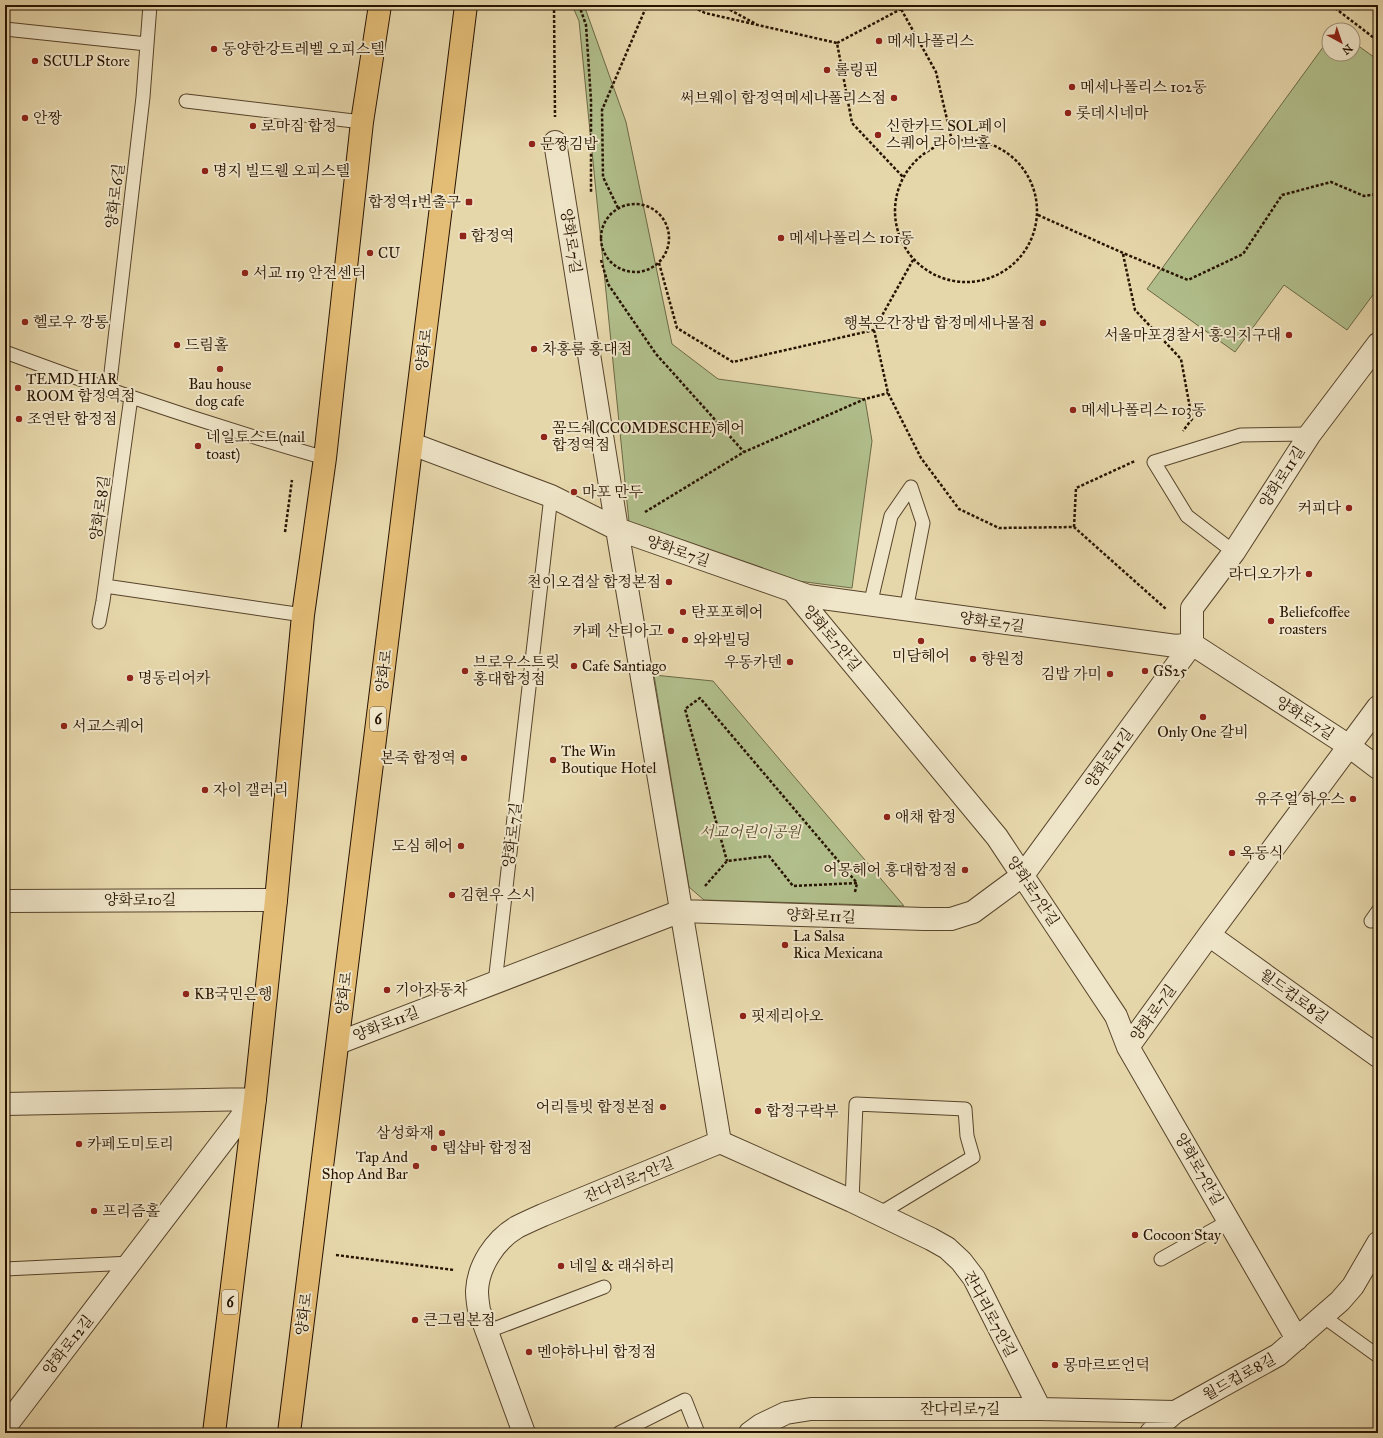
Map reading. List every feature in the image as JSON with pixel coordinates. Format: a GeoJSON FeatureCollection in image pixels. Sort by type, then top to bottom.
{"type":"FeatureCollection","features":[{"type":"Feature","properties":{"kind":"main road","name":"6"},"geometry":{"type":"LineString","coordinates":[[214,1433],[255,1099],[276,900],[303,615],[324,458],[362,122],[380,5]]}},
{"type":"Feature","properties":{"kind":"main road","name":"양화로"},"geometry":{"type":"LineString","coordinates":[[289,1433],[466,5]]}},
{"type":"Feature","properties":{"kind":"street","name":"양화로7길"},"geometry":{"type":"LineString","coordinates":[[555,142],[622,531],[681,911]]}},
{"type":"Feature","properties":{"kind":"street","name":"양화로11길"},"geometry":{"type":"LineString","coordinates":[[338,1043],[681,911],[951,919],[973,912],[1023,875],[1192,644],[1192,608],[1234,552],[1310,434],[1378,344]]}},
{"type":"Feature","properties":{"kind":"street","name":"양화로7길"},"geometry":{"type":"LineString","coordinates":[[412,444],[551,496],[622,531],[808,596],[1176,646],[1192,644],[1349,746],[1378,768]]}},
{"type":"Feature","properties":{"kind":"street","name":"양화로7안길"},"geometry":{"type":"LineString","coordinates":[[793,591],[997,837],[1023,875],[1116,1016],[1128,1047],[1297,1339]]}},
{"type":"Feature","properties":{"kind":"street","name":"양화로7길"},"geometry":{"type":"LineString","coordinates":[[1128,1047],[1378,707]]}},
{"type":"Feature","properties":{"kind":"street","name":"양화로10길"},"geometry":{"type":"LineString","coordinates":[[5,901],[276,900]]}},
{"type":"Feature","properties":{"kind":"street"},"geometry":{"type":"LineString","coordinates":[[681,911],[720,1142]]}},
{"type":"Feature","properties":{"kind":"street","name":"월드컵로8길"},"geometry":{"type":"LineString","coordinates":[[1209,935],[1378,1056]]}},
{"type":"Feature","properties":{"kind":"street"},"geometry":{"type":"LineString","coordinates":[[5,1104],[255,1099]]}},
{"type":"Feature","properties":{"kind":"street","name":"양화로12길"},"geometry":{"type":"LineString","coordinates":[[5,1427],[255,1099]]}},
{"type":"Feature","properties":{"kind":"street","name":"잔다리로7안길"},"geometry":{"type":"LineString","coordinates":[[524,1433],[479,1310],[477,1291],[481,1273],[489,1254],[500,1240],[517,1228],[550,1212],[720,1142],[852,1201],[947,1248],[961,1261],[974,1278],[1040,1409]]}},
{"type":"Feature","properties":{"kind":"street","name":"월드컵로8길"},"geometry":{"type":"LineString","coordinates":[[1151,1433],[1175,1412],[1278,1355],[1340,1301],[1353,1286],[1378,1242]]}},
{"type":"Feature","properties":{"kind":"street","name":"잔다리로7길"},"geometry":{"type":"LineString","coordinates":[[750,1433],[761,1425],[786,1412],[811,1408],[1040,1409],[1175,1412]]}},
{"type":"Feature","properties":{"kind":"lane","name":"양화로6길"},"geometry":{"type":"LineString","coordinates":[[109,390],[143,97],[150,5]]}},
{"type":"Feature","properties":{"kind":"lane"},"geometry":{"type":"LineString","coordinates":[[5,29],[147,44]]}},
{"type":"Feature","properties":{"kind":"lane"},"geometry":{"type":"LineString","coordinates":[[186,101],[362,122]]}},
{"type":"Feature","properties":{"kind":"lane"},"geometry":{"type":"LineString","coordinates":[[5,352],[109,390],[324,458]]}},
{"type":"Feature","properties":{"kind":"lane","name":"양화로8길"},"geometry":{"type":"LineString","coordinates":[[99,622],[131,397]]}},
{"type":"Feature","properties":{"kind":"lane"},"geometry":{"type":"LineString","coordinates":[[1234,552],[1188,516],[1154,462],[1241,435],[1310,434]]}},
{"type":"Feature","properties":{"kind":"lane"},"geometry":{"type":"LineString","coordinates":[[870,605],[890,516],[911,487],[923,523],[906,610]]}},
{"type":"Feature","properties":{"kind":"lane","name":"양화로7길"},"geometry":{"type":"LineString","coordinates":[[496,983],[551,496]]}},
{"type":"Feature","properties":{"kind":"lane"},"geometry":{"type":"LineString","coordinates":[[105,586],[303,615]]}},
{"type":"Feature","properties":{"kind":"lane"},"geometry":{"type":"LineString","coordinates":[[852,1201],[856,1104],[965,1109],[967,1136],[973,1157],[879,1214]]}},
{"type":"Feature","properties":{"kind":"lane","name":"양화로7안길"},"geometry":{"type":"LineString","coordinates":[[1161,1259],[1229,1221]]}},
{"type":"Feature","properties":{"kind":"lane"},"geometry":{"type":"LineString","coordinates":[[5,1269],[131,1263]]}},
{"type":"Feature","properties":{"kind":"lane"},"geometry":{"type":"LineString","coordinates":[[486,1332],[604,1287]]}},
{"type":"Feature","properties":{"kind":"lane"},"geometry":{"type":"LineString","coordinates":[[1324,1316],[1378,1356]]}},
{"type":"Feature","properties":{"kind":"lane"},"geometry":{"type":"LineString","coordinates":[[619,1433],[685,1400],[698,1433]]}},
{"type":"Feature","properties":{"kind":"path"},"geometry":{"type":"LineString","coordinates":[[554,5],[555,142]]}},
{"type":"Feature","properties":{"kind":"path"},"geometry":{"type":"LineString","coordinates":[[579,5],[586,25],[591,100],[590,200]]}},
{"type":"Feature","properties":{"kind":"path"},"geometry":{"type":"LineString","coordinates":[[618,208],[603,177],[602,110],[647,5]]}},
{"type":"Feature","properties":{"kind":"path"},"geometry":{"type":"LineString","coordinates":[[689,5],[705,13],[837,43],[901,9],[903,5]]}},
{"type":"Feature","properties":{"kind":"path"},"geometry":{"type":"LineString","coordinates":[[721,5],[760,26]]}},
{"type":"Feature","properties":{"kind":"path"},"geometry":{"type":"LineString","coordinates":[[1331,5],[1378,41]]}},
{"type":"Feature","properties":{"kind":"path"},"geometry":{"type":"LineString","coordinates":[[901,9],[936,72],[952,141]]}},
{"type":"Feature","properties":{"kind":"path"},"geometry":{"type":"LineString","coordinates":[[837,43],[852,123],[904,177]]}},
{"type":"Feature","properties":{"kind":"path"},"geometry":{"type":"LineString","coordinates":[[974,140],[995,145],[1013,156],[1028,173],[1036,193],[1038,215],[1033,238],[1020,259],[1002,274],[979,282],[955,282],[932,274],[913,260],[901,241],[895,220],[896,198],[904,177],[916,160],[933,148],[952,141],[974,140]]}},
{"type":"Feature","properties":{"kind":"path"},"geometry":{"type":"LineString","coordinates":[[1038,215],[1188,280],[1243,254],[1282,195],[1332,182],[1364,196],[1378,194]]}},
{"type":"Feature","properties":{"kind":"path"},"geometry":{"type":"LineString","coordinates":[[628,204],[650,206],[659,213],[666,222],[669,232],[669,244],[666,254],[659,263],[649,269],[638,272],[627,271],[616,266],[608,258],[602,248],[601,237],[603,226],[609,216],[618,208],[628,204]]}},
{"type":"Feature","properties":{"kind":"path"},"geometry":{"type":"LineString","coordinates":[[599,253],[608,284],[656,354],[744,452]]}},
{"type":"Feature","properties":{"kind":"path"},"geometry":{"type":"LineString","coordinates":[[1123,253],[1135,310],[1181,359],[1192,419],[1180,435]]}},
{"type":"Feature","properties":{"kind":"path"},"geometry":{"type":"LineString","coordinates":[[913,260],[874,330],[888,393],[921,458],[958,509],[999,528],[1074,527],[1166,609]]}},
{"type":"Feature","properties":{"kind":"path"},"geometry":{"type":"LineString","coordinates":[[659,263],[677,328],[733,362],[874,330]]}},
{"type":"Feature","properties":{"kind":"path"},"geometry":{"type":"LineString","coordinates":[[622,531],[629,522],[744,452],[865,399],[888,393]]}},
{"type":"Feature","properties":{"kind":"path"},"geometry":{"type":"LineString","coordinates":[[1074,527],[1076,488],[1138,460]]}},
{"type":"Feature","properties":{"kind":"path"},"geometry":{"type":"LineString","coordinates":[[285,532],[292,480]]}},
{"type":"Feature","properties":{"kind":"path"},"geometry":{"type":"LineString","coordinates":[[702,889],[727,861],[769,856],[793,886],[857,883],[700,698],[685,709],[727,861]]}},
{"type":"Feature","properties":{"kind":"path"},"geometry":{"type":"LineString","coordinates":[[312,1252],[481,1273]]}},
{"type":"Feature","properties":{"kind":"green space"},"geometry":{"type":"Polygon","coordinates":[[[572,5],[584,5],[626,122],[672,344],[718,379],[865,399],[872,441],[852,588],[798,581],[629,522],[579,21],[572,5]]]}},
{"type":"Feature","properties":{"kind":"green space"},"geometry":{"type":"Polygon","coordinates":[[[1361,48],[1378,60],[1378,288],[1347,330],[1284,285],[1235,352],[1147,289],[1321,50],[1321,62],[1361,62],[1361,48]]]}},
{"type":"Feature","properties":{"kind":"green space","name":"서교어린이공원"},"geometry":{"type":"Polygon","coordinates":[[[654,675],[713,681],[904,906],[704,900],[689,887],[654,675]]]}},
{"type":"Feature","properties":{"kind":"place","name":"메세나폴리스"},"geometry":{"type":"Point","coordinates":[879,41]}},
{"type":"Feature","properties":{"kind":"place","name":"동양한강트레벨 오피스텔"},"geometry":{"type":"Point","coordinates":[214,49]}},
{"type":"Feature","properties":{"kind":"place","name":"SCULP Store"},"geometry":{"type":"Point","coordinates":[35,61]}},
{"type":"Feature","properties":{"kind":"place","name":"롤링핀"},"geometry":{"type":"Point","coordinates":[827,70]}},
{"type":"Feature","properties":{"kind":"place","name":"메세나폴리스 102동"},"geometry":{"type":"Point","coordinates":[1072,87]}},
{"type":"Feature","properties":{"kind":"place","name":"써브웨이 합정역메세나폴리스점"},"geometry":{"type":"Point","coordinates":[894,98]}},
{"type":"Feature","properties":{"kind":"place","name":"롯데시네마"},"geometry":{"type":"Point","coordinates":[1068,113]}},
{"type":"Feature","properties":{"kind":"place","name":"안짱"},"geometry":{"type":"Point","coordinates":[25,118]}},
{"type":"Feature","properties":{"kind":"place","name":"로마짐 합정"},"geometry":{"type":"Point","coordinates":[253,126]}},
{"type":"Feature","properties":{"kind":"place","name":"신한카드 SOL페이 스퀘어 라이브홀"},"geometry":{"type":"Point","coordinates":[878,135]}},
{"type":"Feature","properties":{"kind":"place","name":"문짱김밥"},"geometry":{"type":"Point","coordinates":[532,144]}},
{"type":"Feature","properties":{"kind":"place","name":"명지 빌드웰 오피스텔"},"geometry":{"type":"Point","coordinates":[205,171]}},
{"type":"Feature","properties":{"kind":"place","name":"합정역1번출구"},"geometry":{"type":"Point","coordinates":[469,202]}},
{"type":"Feature","properties":{"kind":"place","name":"합정역"},"geometry":{"type":"Point","coordinates":[463,236]}},
{"type":"Feature","properties":{"kind":"place","name":"메세나폴리스 101동"},"geometry":{"type":"Point","coordinates":[781,238]}},
{"type":"Feature","properties":{"kind":"place","name":"CU"},"geometry":{"type":"Point","coordinates":[370,253]}},
{"type":"Feature","properties":{"kind":"place","name":"서교 119 안전센터"},"geometry":{"type":"Point","coordinates":[245,273]}},
{"type":"Feature","properties":{"kind":"place","name":"헬로우 깡통"},"geometry":{"type":"Point","coordinates":[25,322]}},
{"type":"Feature","properties":{"kind":"place","name":"행복은간장밥 합정메세나몰점"},"geometry":{"type":"Point","coordinates":[1043,323]}},
{"type":"Feature","properties":{"kind":"place","name":"서울마포경찰서 홍익지구대"},"geometry":{"type":"Point","coordinates":[1289,335]}},
{"type":"Feature","properties":{"kind":"place","name":"드림홀"},"geometry":{"type":"Point","coordinates":[177,345]}},
{"type":"Feature","properties":{"kind":"place","name":"차홍룸 홍대점"},"geometry":{"type":"Point","coordinates":[534,349]}},
{"type":"Feature","properties":{"kind":"place","name":"Bau house dog cafe"},"geometry":{"type":"Point","coordinates":[220,369]}},
{"type":"Feature","properties":{"kind":"place","name":"TEMD HIAR ROOM 합정역점"},"geometry":{"type":"Point","coordinates":[18,388]}},
{"type":"Feature","properties":{"kind":"place","name":"메세나폴리스 103동"},"geometry":{"type":"Point","coordinates":[1073,410]}},
{"type":"Feature","properties":{"kind":"place","name":"조연탄 합정점"},"geometry":{"type":"Point","coordinates":[19,419]}},
{"type":"Feature","properties":{"kind":"place","name":"꼼드쉐(CCOMDESCHE)헤어 합정역점"},"geometry":{"type":"Point","coordinates":[544,437]}},
{"type":"Feature","properties":{"kind":"place","name":"네일토스트(nail toast)"},"geometry":{"type":"Point","coordinates":[198,446]}},
{"type":"Feature","properties":{"kind":"place","name":"마포 만두"},"geometry":{"type":"Point","coordinates":[574,492]}},
{"type":"Feature","properties":{"kind":"place","name":"커피다"},"geometry":{"type":"Point","coordinates":[1349,508]}},
{"type":"Feature","properties":{"kind":"place","name":"라디오가가"},"geometry":{"type":"Point","coordinates":[1309,574]}},
{"type":"Feature","properties":{"kind":"place","name":"천이오겹살 합정본점"},"geometry":{"type":"Point","coordinates":[669,582]}},
{"type":"Feature","properties":{"kind":"place","name":"탄포포헤어"},"geometry":{"type":"Point","coordinates":[683,612]}},
{"type":"Feature","properties":{"kind":"place","name":"Beliefcoffee roasters"},"geometry":{"type":"Point","coordinates":[1271,621]}},
{"type":"Feature","properties":{"kind":"place","name":"카페 산티아고"},"geometry":{"type":"Point","coordinates":[671,631]}},
{"type":"Feature","properties":{"kind":"place","name":"와와빌딩"},"geometry":{"type":"Point","coordinates":[685,640]}},
{"type":"Feature","properties":{"kind":"place","name":"미담헤어"},"geometry":{"type":"Point","coordinates":[921,641]}},
{"type":"Feature","properties":{"kind":"place","name":"향원정"},"geometry":{"type":"Point","coordinates":[973,659]}},
{"type":"Feature","properties":{"kind":"place","name":"우동카덴"},"geometry":{"type":"Point","coordinates":[790,662]}},
{"type":"Feature","properties":{"kind":"place","name":"Cafe Santiago"},"geometry":{"type":"Point","coordinates":[574,666]}},
{"type":"Feature","properties":{"kind":"place","name":"브로우스트릿 홍대합정점"},"geometry":{"type":"Point","coordinates":[465,671]}},
{"type":"Feature","properties":{"kind":"place","name":"GS25"},"geometry":{"type":"Point","coordinates":[1145,671]}},
{"type":"Feature","properties":{"kind":"place","name":"김밥 가미"},"geometry":{"type":"Point","coordinates":[1110,674]}},
{"type":"Feature","properties":{"kind":"place","name":"명동리어카"},"geometry":{"type":"Point","coordinates":[130,678]}},
{"type":"Feature","properties":{"kind":"place","name":"Only One 갈비"},"geometry":{"type":"Point","coordinates":[1203,717]}},
{"type":"Feature","properties":{"kind":"place","name":"서교스퀘어"},"geometry":{"type":"Point","coordinates":[64,726]}},
{"type":"Feature","properties":{"kind":"place","name":"본죽 합정역"},"geometry":{"type":"Point","coordinates":[464,758]}},
{"type":"Feature","properties":{"kind":"place","name":"The Win Boutique Hotel"},"geometry":{"type":"Point","coordinates":[553,760]}},
{"type":"Feature","properties":{"kind":"place","name":"자이 갤러리"},"geometry":{"type":"Point","coordinates":[205,790]}},
{"type":"Feature","properties":{"kind":"place","name":"유주얼 하우스"},"geometry":{"type":"Point","coordinates":[1353,799]}},
{"type":"Feature","properties":{"kind":"place","name":"애채 합정"},"geometry":{"type":"Point","coordinates":[887,817]}},
{"type":"Feature","properties":{"kind":"place","name":"도심 헤어"},"geometry":{"type":"Point","coordinates":[461,846]}},
{"type":"Feature","properties":{"kind":"place","name":"옥동식"},"geometry":{"type":"Point","coordinates":[1232,853]}},
{"type":"Feature","properties":{"kind":"place","name":"어몽헤어 홍대합정점"},"geometry":{"type":"Point","coordinates":[965,870]}},
{"type":"Feature","properties":{"kind":"place","name":"김현우 스시"},"geometry":{"type":"Point","coordinates":[452,895]}},
{"type":"Feature","properties":{"kind":"place","name":"La Salsa Rica Mexicana"},"geometry":{"type":"Point","coordinates":[785,945]}},
{"type":"Feature","properties":{"kind":"place","name":"기아자동차"},"geometry":{"type":"Point","coordinates":[387,990]}},
{"type":"Feature","properties":{"kind":"place","name":"KB국민은행"},"geometry":{"type":"Point","coordinates":[186,994]}},
{"type":"Feature","properties":{"kind":"place","name":"핏제리아오"},"geometry":{"type":"Point","coordinates":[743,1016]}},
{"type":"Feature","properties":{"kind":"place","name":"어리틀빗 합정본점"},"geometry":{"type":"Point","coordinates":[663,1107]}},
{"type":"Feature","properties":{"kind":"place","name":"합정구락부"},"geometry":{"type":"Point","coordinates":[758,1111]}},
{"type":"Feature","properties":{"kind":"place","name":"삼성화재"},"geometry":{"type":"Point","coordinates":[442,1133]}},
{"type":"Feature","properties":{"kind":"place","name":"카페도미토리"},"geometry":{"type":"Point","coordinates":[79,1144]}},
{"type":"Feature","properties":{"kind":"place","name":"탭샵바 합정점"},"geometry":{"type":"Point","coordinates":[434,1148]}},
{"type":"Feature","properties":{"kind":"place","name":"Tap And Shop And Bar"},"geometry":{"type":"Point","coordinates":[416,1166]}},
{"type":"Feature","properties":{"kind":"place","name":"프리즘홀"},"geometry":{"type":"Point","coordinates":[94,1211]}},
{"type":"Feature","properties":{"kind":"place","name":"Cocoon Stay"},"geometry":{"type":"Point","coordinates":[1135,1235]}},
{"type":"Feature","properties":{"kind":"place","name":"네일 & 래쉬하리"},"geometry":{"type":"Point","coordinates":[561,1266]}},
{"type":"Feature","properties":{"kind":"place","name":"큰그림본점"},"geometry":{"type":"Point","coordinates":[415,1320]}},
{"type":"Feature","properties":{"kind":"place","name":"멘야하나비 합정점"},"geometry":{"type":"Point","coordinates":[529,1352]}},
{"type":"Feature","properties":{"kind":"place","name":"몽마르뜨언덕"},"geometry":{"type":"Point","coordinates":[1055,1365]}}]}
